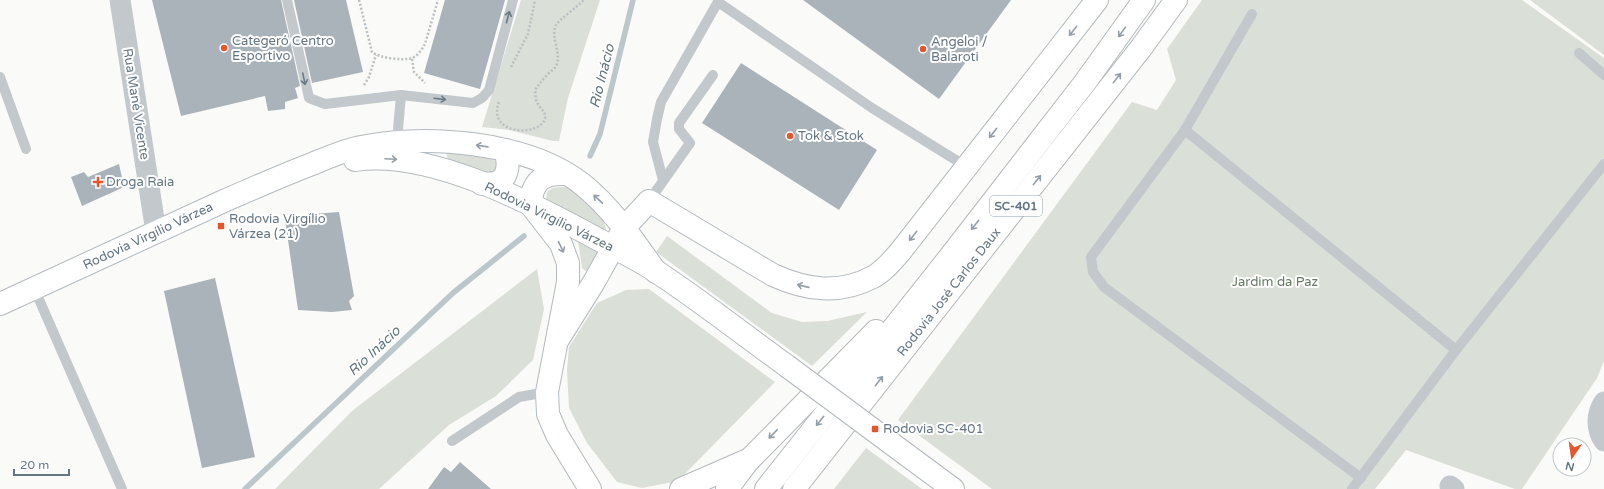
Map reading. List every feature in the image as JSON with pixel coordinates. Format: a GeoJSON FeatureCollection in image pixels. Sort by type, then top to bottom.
{"type":"FeatureCollection","features":[{"type":"Feature","properties":{"kind":"main road"},"geometry":{"type":"LineString","coordinates":[[557,340],[594,282],[624,228],[649,201],[772,275],[791,283],[823,289],[843,288],[873,277],[888,266],[900,252],[1097,0]]}},
{"type":"Feature","properties":{"kind":"main road","name":"Rodovia José Carlos Daux"},"geometry":{"type":"LineString","coordinates":[[766,489],[949,258],[1086,81],[1144,0]]}},
{"type":"Feature","properties":{"kind":"main road","name":"Rodovia José Carlos Daux"},"geometry":{"type":"LineString","coordinates":[[794,489],[1141,48],[1176,0]]}},
{"type":"Feature","properties":{"kind":"main road","name":"Rodovia Virgílio Várzea"},"geometry":{"type":"LineString","coordinates":[[0,304],[156,232],[297,170],[359,147],[396,141],[454,142],[505,150],[528,156],[565,174],[582,184],[602,203],[624,228],[656,272]]}},
{"type":"Feature","properties":{"kind":"main road"},"geometry":{"type":"LineString","coordinates":[[482,184],[495,183],[502,179],[507,171],[509,161],[505,150]]}},
{"type":"Feature","properties":{"kind":"main road","name":"Rodovia Virgílio Várzea"},"geometry":{"type":"LineString","coordinates":[[297,170],[367,158],[396,159],[452,172],[530,204],[656,272],[787,366],[951,488]]}},
{"type":"Feature","properties":{"kind":"main road"},"geometry":{"type":"LineString","coordinates":[[565,174],[554,174],[543,177],[535,185],[531,194],[530,204],[561,244],[568,263],[568,282],[547,392],[548,414],[557,435],[588,485],[606,489]]}},
{"type":"Feature","properties":{"kind":"main road"},"geometry":{"type":"LineString","coordinates":[[727,489],[750,459],[949,258]]}},
{"type":"Feature","properties":{"kind":"main road"},"geometry":{"type":"LineString","coordinates":[[594,282],[622,265],[637,261]]}},
{"type":"Feature","properties":{"kind":"main road"},"geometry":{"type":"LineString","coordinates":[[690,487],[750,459]]}},
{"type":"Feature","properties":{"kind":"street","name":"Rua Mané Vicente"},"geometry":{"type":"LineString","coordinates":[[120,0],[156,232]]}},
{"type":"Feature","properties":{"kind":"street"},"geometry":{"type":"LineString","coordinates":[[1604,402],[1597,423],[1599,434],[1604,441]]}},
{"type":"Feature","properties":{"kind":"lane"},"geometry":{"type":"LineString","coordinates":[[287,0],[308,98],[325,104],[401,95],[473,103],[482,98],[489,90],[513,0]]}},
{"type":"Feature","properties":{"kind":"lane"},"geometry":{"type":"LineString","coordinates":[[663,180],[653,142],[661,102],[718,1],[872,108],[967,166]]}},
{"type":"Feature","properties":{"kind":"lane"},"geometry":{"type":"LineString","coordinates":[[1252,14],[1185,130],[1091,257],[1093,272],[1104,287],[1360,478]]}},
{"type":"Feature","properties":{"kind":"lane"},"geometry":{"type":"LineString","coordinates":[[1579,53],[1604,74]]}},
{"type":"Feature","properties":{"kind":"lane"},"geometry":{"type":"LineString","coordinates":[[649,201],[690,143],[680,130],[679,123],[714,75]]}},
{"type":"Feature","properties":{"kind":"lane"},"geometry":{"type":"LineString","coordinates":[[0,77],[26,149]]}},
{"type":"Feature","properties":{"kind":"lane"},"geometry":{"type":"LineString","coordinates":[[396,141],[401,95]]}},
{"type":"Feature","properties":{"kind":"lane"},"geometry":{"type":"LineString","coordinates":[[1185,130],[1456,350]]}},
{"type":"Feature","properties":{"kind":"lane"},"geometry":{"type":"LineString","coordinates":[[1352,489],[1456,350],[1604,164]]}},
{"type":"Feature","properties":{"kind":"lane"},"geometry":{"type":"LineString","coordinates":[[34,288],[122,489]]}},
{"type":"Feature","properties":{"kind":"lane"},"geometry":{"type":"LineString","coordinates":[[452,441],[519,397],[547,392]]}},
{"type":"Feature","properties":{"kind":"path"},"geometry":{"type":"LineString","coordinates":[[359,0],[372,52],[383,57],[412,58],[422,50],[425,44],[438,0]]}},
{"type":"Feature","properties":{"kind":"path"},"geometry":{"type":"LineString","coordinates":[[508,73],[528,34],[535,0]]}},
{"type":"Feature","properties":{"kind":"path"},"geometry":{"type":"LineString","coordinates":[[501,97],[497,107],[497,114],[499,121],[504,126],[526,130],[535,129],[542,124],[545,119],[545,114],[536,101],[535,90],[547,74],[556,66],[558,51],[554,32],[557,24],[584,0]]}},
{"type":"Feature","properties":{"kind":"path"},"geometry":{"type":"LineString","coordinates":[[364,84],[369,77],[376,55]]}},
{"type":"Feature","properties":{"kind":"path"},"geometry":{"type":"LineString","coordinates":[[412,58],[414,72],[425,83]]}},
{"type":"Feature","properties":{"kind":"green space"},"geometry":{"type":"Polygon","coordinates":[[[521,0],[600,0],[568,98],[559,141],[553,141],[509,130],[482,127],[521,0]]]}},
{"type":"Feature","properties":{"kind":"green space","name":"Jardim da Paz"},"geometry":{"type":"Polygon","coordinates":[[[1202,0],[1522,0],[1604,58],[1604,361],[1597,378],[1557,437],[1552,437],[1552,445],[1522,489],[1515,489],[1406,450],[1375,489],[992,489],[898,420],[1132,102],[1157,110],[1176,80],[1167,49],[1202,0]]]}},
{"type":"Feature","properties":{"kind":"green space"},"geometry":{"type":"Polygon","coordinates":[[[1530,0],[1604,0],[1604,55],[1530,0]]]}},
{"type":"Feature","properties":{"kind":"green space"},"geometry":{"type":"Polygon","coordinates":[[[451,149],[490,155],[499,165],[495,173],[487,175],[448,159],[446,153],[451,149]]]}},
{"type":"Feature","properties":{"kind":"green space"},"geometry":{"type":"Polygon","coordinates":[[[552,188],[571,188],[587,202],[603,220],[606,230],[600,232],[546,200],[547,192],[552,188]]]}},
{"type":"Feature","properties":{"kind":"green space"},"geometry":{"type":"Polygon","coordinates":[[[667,236],[772,313],[802,322],[827,321],[867,312],[812,366],[656,252],[667,236]]]}},
{"type":"Feature","properties":{"kind":"green space"},"geometry":{"type":"Polygon","coordinates":[[[578,241],[598,252],[590,270],[586,271],[582,268],[578,241]]]}},
{"type":"Feature","properties":{"kind":"green space"},"geometry":{"type":"Polygon","coordinates":[[[537,269],[544,309],[533,360],[496,396],[449,425],[379,489],[275,489],[352,411],[537,269]]]}},
{"type":"Feature","properties":{"kind":"green space"},"geometry":{"type":"Polygon","coordinates":[[[649,289],[775,382],[678,481],[642,488],[617,482],[587,443],[569,408],[567,371],[569,347],[597,303],[626,290],[649,289]]]}},
{"type":"Feature","properties":{"kind":"green space"},"geometry":{"type":"Polygon","coordinates":[[[866,448],[922,489],[834,489],[866,448]]]}},
{"type":"Feature","properties":{"kind":"building","name":"Categeró Centro Esportivo"},"geometry":{"type":"Polygon","coordinates":[[[152,0],[281,0],[300,86],[295,88],[298,98],[285,102],[285,109],[268,111],[265,96],[181,116],[152,0]]]}},
{"type":"Feature","properties":{"kind":"building"},"geometry":{"type":"Polygon","coordinates":[[[294,0],[346,0],[363,72],[312,83],[294,0]]]}},
{"type":"Feature","properties":{"kind":"building"},"geometry":{"type":"Polygon","coordinates":[[[445,0],[505,0],[480,89],[424,73],[445,0]]]}},
{"type":"Feature","properties":{"kind":"building","name":"Angeloi / Balaroti"},"geometry":{"type":"Polygon","coordinates":[[[803,0],[1011,0],[939,99],[803,0]]]}},
{"type":"Feature","properties":{"kind":"building","name":"Tok & Stok"},"geometry":{"type":"Polygon","coordinates":[[[741,63],[877,150],[839,210],[702,123],[741,63]]]}},
{"type":"Feature","properties":{"kind":"building","name":"Droga Raia"},"geometry":{"type":"Polygon","coordinates":[[[119,164],[124,187],[82,206],[71,177],[84,172],[88,177],[119,164]]]}},
{"type":"Feature","properties":{"kind":"building"},"geometry":{"type":"Polygon","coordinates":[[[339,212],[354,296],[349,301],[352,310],[332,312],[298,310],[285,219],[312,214],[339,212]]]}},
{"type":"Feature","properties":{"kind":"building"},"geometry":{"type":"Polygon","coordinates":[[[215,278],[255,457],[202,468],[164,291],[215,278]]]}},
{"type":"Feature","properties":{"kind":"building"},"geometry":{"type":"Polygon","coordinates":[[[460,462],[491,489],[428,489],[444,467],[451,472],[460,462]]]}},
{"type":"Feature","properties":{"kind":"waterway","name":"Rio Inácio"},"geometry":{"type":"LineString","coordinates":[[590,156],[600,134],[633,0]]}},
{"type":"Feature","properties":{"kind":"waterway","name":"Rio Inácio"},"geometry":{"type":"LineString","coordinates":[[245,489],[453,293],[524,236]]}},
{"type":"Feature","properties":{"kind":"place","name":"Categeró Centro Esportivo"},"geometry":{"type":"Point","coordinates":[224,48]}},
{"type":"Feature","properties":{"kind":"place","name":"Angeloi / Balaroti"},"geometry":{"type":"Point","coordinates":[923,49]}},
{"type":"Feature","properties":{"kind":"place","name":"Tok & Stok"},"geometry":{"type":"Point","coordinates":[790,136]}},
{"type":"Feature","properties":{"kind":"place","name":"Droga Raia"},"geometry":{"type":"Point","coordinates":[98,182]}},
{"type":"Feature","properties":{"kind":"place","name":"Rodovia Virgílio Várzea (21)"},"geometry":{"type":"Point","coordinates":[221,226]}},
{"type":"Feature","properties":{"kind":"place","name":"Rodovia SC-401"},"geometry":{"type":"Point","coordinates":[875,429]}}]}
